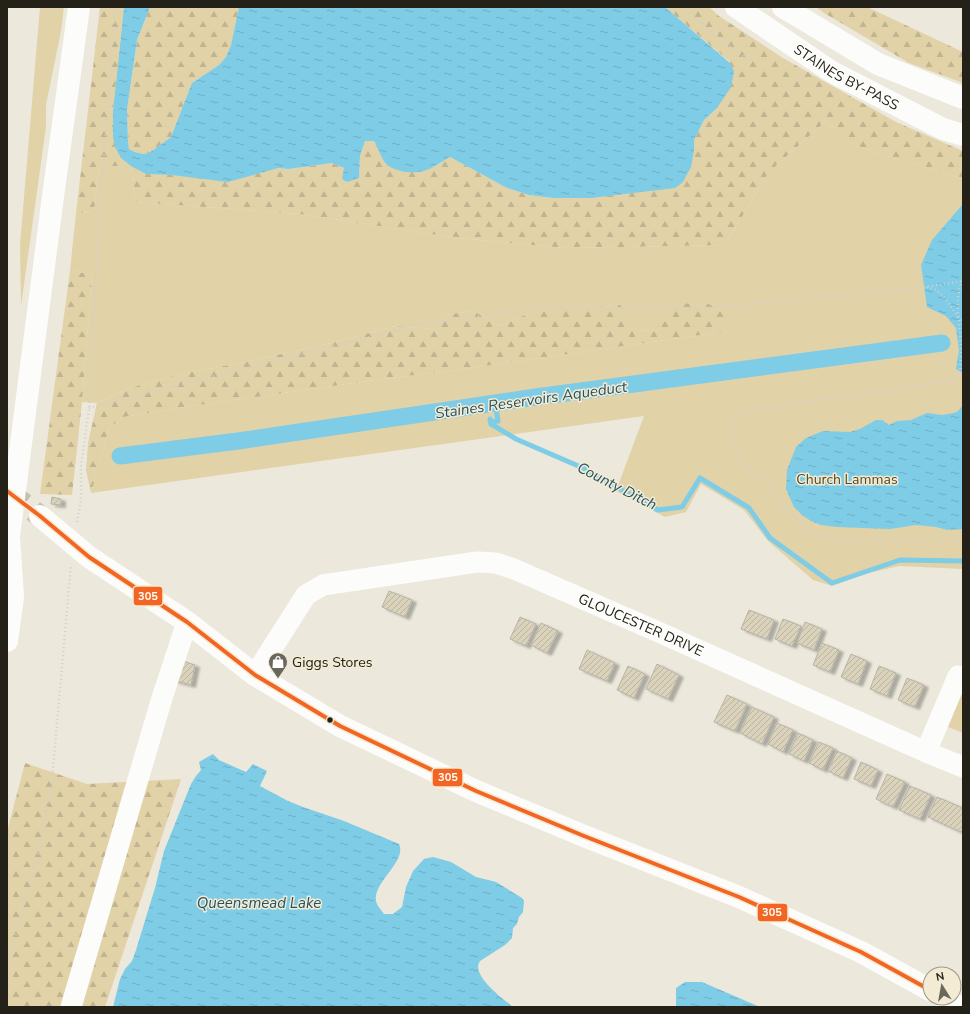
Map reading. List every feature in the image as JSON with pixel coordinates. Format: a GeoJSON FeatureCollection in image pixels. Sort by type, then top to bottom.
{"type":"FeatureCollection","features":[{"type":"Feature","properties":{"kind":"main road"},"geometry":{"type":"LineString","coordinates":[[7,641],[13,597],[8,540],[79,7]]}},
{"type":"Feature","properties":{"kind":"main road","name":"STAINES BY-PASS"},"geometry":{"type":"LineString","coordinates":[[736,7],[832,72],[942,129],[963,135]]}},
{"type":"Feature","properties":{"kind":"main road","name":"STAINES BY-PASS"},"geometry":{"type":"LineString","coordinates":[[783,7],[878,64],[963,98]]}},
{"type":"Feature","properties":{"kind":"main road"},"geometry":{"type":"LineString","coordinates":[[40,516],[89,557],[187,622],[255,676],[340,726],[476,791],[584,836],[738,897],[861,952],[922,986]]}},
{"type":"Feature","properties":{"kind":"street","name":"GLOUCESTER DRIVE"},"geometry":{"type":"LineString","coordinates":[[255,676],[306,594],[324,585],[477,562],[496,563],[514,569],[663,634],[926,752],[963,767]]}},
{"type":"Feature","properties":{"kind":"street"},"geometry":{"type":"LineString","coordinates":[[70,1007],[162,698],[187,622]]}},
{"type":"Feature","properties":{"kind":"street"},"geometry":{"type":"LineString","coordinates":[[926,752],[958,676]]}},
{"type":"Feature","properties":{"kind":"path"},"geometry":{"type":"LineString","coordinates":[[7,966],[39,852],[52,780],[73,543],[81,499],[80,467],[88,408],[101,192],[115,7]]}},
{"type":"Feature","properties":{"kind":"path"},"geometry":{"type":"LineString","coordinates":[[684,7],[713,33],[750,61]]}},
{"type":"Feature","properties":{"kind":"path"},"geometry":{"type":"LineString","coordinates":[[88,408],[413,326],[532,308],[696,309],[926,287],[963,281]]}},
{"type":"Feature","properties":{"kind":"path"},"geometry":{"type":"LineString","coordinates":[[963,281],[959,288],[958,318],[962,373],[951,381],[746,411],[730,424],[730,439],[745,467],[759,475],[768,484],[785,508],[812,533],[828,539],[919,539],[963,541]]}},
{"type":"Feature","properties":{"kind":"path"},"geometry":{"type":"LineString","coordinates":[[926,287],[936,290],[943,296],[963,324]]}},
{"type":"Feature","properties":{"kind":"green space"},"geometry":{"type":"Polygon","coordinates":[[[40,7],[64,7],[61,31],[46,105],[46,127],[21,306],[20,245],[40,7]]]}},
{"type":"Feature","properties":{"kind":"green space"},"geometry":{"type":"Polygon","coordinates":[[[100,7],[124,7],[113,111],[113,137],[146,174],[172,175],[278,168],[288,169],[332,163],[344,168],[353,180],[359,178],[360,156],[365,141],[374,141],[386,165],[434,167],[450,157],[507,188],[529,195],[553,198],[694,150],[694,140],[704,120],[717,108],[730,62],[665,7],[709,7],[719,16],[783,58],[896,122],[963,151],[963,179],[855,146],[826,121],[769,172],[725,245],[566,248],[458,238],[300,214],[135,202],[131,166],[99,166],[94,212],[76,213],[100,7]]]}},
{"type":"Feature","properties":{"kind":"green space"},"geometry":{"type":"Polygon","coordinates":[[[150,7],[239,8],[231,45],[226,57],[219,65],[192,83],[171,137],[149,153],[143,154],[129,149],[127,110],[137,40],[150,7]]]}},
{"type":"Feature","properties":{"kind":"green space"},"geometry":{"type":"Polygon","coordinates":[[[816,7],[867,7],[963,52],[963,83],[909,63],[816,7]]]}},
{"type":"Feature","properties":{"kind":"green space","name":"Church Lammas"},"geometry":{"type":"Polygon","coordinates":[[[826,121],[855,146],[963,179],[963,569],[899,566],[868,573],[832,586],[813,580],[768,541],[744,510],[701,484],[686,512],[665,517],[616,491],[644,416],[91,493],[109,428],[123,417],[368,381],[729,331],[660,329],[639,331],[530,313],[499,326],[474,311],[442,315],[433,329],[395,326],[332,343],[181,374],[130,388],[97,403],[82,402],[92,274],[70,271],[76,213],[94,212],[99,166],[131,166],[135,202],[300,214],[458,238],[566,248],[725,245],[769,172],[826,121]]]}},
{"type":"Feature","properties":{"kind":"green space"},"geometry":{"type":"Polygon","coordinates":[[[70,271],[92,274],[82,402],[72,495],[40,494],[70,271]]]}},
{"type":"Feature","properties":{"kind":"green space"},"geometry":{"type":"Polygon","coordinates":[[[706,303],[726,312],[729,331],[368,381],[123,417],[109,428],[91,493],[86,470],[88,443],[97,403],[130,388],[181,374],[332,343],[395,326],[433,329],[442,315],[474,311],[499,326],[530,313],[620,305],[639,331],[660,329],[670,304],[706,303]]]}},
{"type":"Feature","properties":{"kind":"green space"},"geometry":{"type":"Polygon","coordinates":[[[963,689],[963,733],[941,724],[963,689]]]}},
{"type":"Feature","properties":{"kind":"green space"},"geometry":{"type":"Polygon","coordinates":[[[25,763],[87,784],[181,779],[105,1007],[7,1007],[7,832],[25,763]]]}},
{"type":"Feature","properties":{"kind":"water"},"geometry":{"type":"Polygon","coordinates":[[[124,7],[150,7],[137,40],[127,110],[129,149],[143,154],[149,153],[171,137],[192,83],[219,65],[226,57],[231,45],[239,7],[665,7],[730,63],[734,71],[731,87],[717,108],[704,120],[694,140],[691,167],[683,182],[675,188],[591,198],[553,198],[529,195],[507,188],[450,157],[427,170],[416,172],[401,171],[385,163],[374,141],[365,141],[360,156],[359,178],[347,182],[342,179],[344,168],[332,163],[288,169],[278,168],[228,182],[172,175],[146,174],[131,166],[121,158],[115,147],[113,137],[113,111],[124,7]]]}},
{"type":"Feature","properties":{"kind":"water"},"geometry":{"type":"Polygon","coordinates":[[[963,204],[963,373],[956,369],[959,350],[956,328],[946,316],[927,307],[921,265],[932,240],[963,204]]]}},
{"type":"Feature","properties":{"kind":"water"},"geometry":{"type":"Polygon","coordinates":[[[963,405],[963,529],[948,530],[916,525],[890,529],[821,525],[802,515],[794,507],[786,489],[787,470],[796,447],[806,438],[823,431],[850,432],[860,429],[876,420],[882,420],[889,425],[897,421],[911,420],[927,413],[942,415],[954,413],[963,405]]]}},
{"type":"Feature","properties":{"kind":"water","name":"Queensmead Lake"},"geometry":{"type":"Polygon","coordinates":[[[213,754],[219,760],[246,772],[253,764],[267,771],[260,786],[288,801],[344,821],[399,844],[400,851],[398,859],[377,891],[376,898],[378,906],[384,914],[393,914],[402,907],[406,887],[413,871],[424,859],[433,857],[451,862],[476,877],[496,882],[522,898],[524,901],[523,912],[519,917],[517,924],[513,928],[512,938],[505,945],[480,961],[478,967],[483,980],[513,1007],[113,1007],[120,979],[125,969],[132,961],[136,950],[155,888],[164,851],[191,784],[201,770],[199,762],[213,754]]]}},
{"type":"Feature","properties":{"kind":"water"},"geometry":{"type":"Polygon","coordinates":[[[685,982],[702,982],[760,1007],[676,1007],[676,988],[685,982]]]}},
{"type":"Feature","properties":{"kind":"building"},"geometry":{"type":"Polygon","coordinates":[[[52,497],[61,499],[61,505],[51,504],[52,497]]]}},
{"type":"Feature","properties":{"kind":"building"},"geometry":{"type":"Polygon","coordinates":[[[389,591],[412,600],[405,617],[382,607],[389,591]]]}},
{"type":"Feature","properties":{"kind":"building"},"geometry":{"type":"Polygon","coordinates":[[[749,610],[774,620],[767,639],[741,629],[749,610]]]}},
{"type":"Feature","properties":{"kind":"building"},"geometry":{"type":"Polygon","coordinates":[[[520,617],[536,624],[526,646],[510,639],[520,617]]]}},
{"type":"Feature","properties":{"kind":"building"},"geometry":{"type":"Polygon","coordinates":[[[783,619],[801,626],[792,646],[775,639],[783,619]]]}},
{"type":"Feature","properties":{"kind":"building"},"geometry":{"type":"Polygon","coordinates":[[[805,622],[822,629],[814,650],[797,643],[805,622]]]}},
{"type":"Feature","properties":{"kind":"building"},"geometry":{"type":"Polygon","coordinates":[[[541,623],[558,631],[547,653],[531,645],[541,623]]]}},
{"type":"Feature","properties":{"kind":"building"},"geometry":{"type":"Polygon","coordinates":[[[822,643],[839,650],[830,672],[813,665],[822,643]]]}},
{"type":"Feature","properties":{"kind":"building"},"geometry":{"type":"Polygon","coordinates":[[[587,650],[615,663],[607,681],[579,669],[587,650]]]}},
{"type":"Feature","properties":{"kind":"building"},"geometry":{"type":"Polygon","coordinates":[[[851,654],[867,661],[858,684],[841,677],[851,654]]]}},
{"type":"Feature","properties":{"kind":"building"},"geometry":{"type":"Polygon","coordinates":[[[179,660],[195,665],[191,685],[173,680],[179,660]]]}},
{"type":"Feature","properties":{"kind":"building"},"geometry":{"type":"Polygon","coordinates":[[[657,664],[679,675],[668,699],[646,689],[657,664]]]}},
{"type":"Feature","properties":{"kind":"building"},"geometry":{"type":"Polygon","coordinates":[[[628,666],[645,674],[634,698],[617,690],[628,666]]]}},
{"type":"Feature","properties":{"kind":"building"},"geometry":{"type":"Polygon","coordinates":[[[879,666],[896,673],[887,696],[870,689],[879,666]]]}},
{"type":"Feature","properties":{"kind":"building"},"geometry":{"type":"Polygon","coordinates":[[[907,678],[924,685],[915,707],[898,700],[907,678]]]}},
{"type":"Feature","properties":{"kind":"building"},"geometry":{"type":"Polygon","coordinates":[[[727,695],[747,704],[735,731],[714,722],[727,695]]]}},
{"type":"Feature","properties":{"kind":"building"},"geometry":{"type":"Polygon","coordinates":[[[752,707],[774,717],[762,744],[740,733],[752,707]]]}},
{"type":"Feature","properties":{"kind":"building"},"geometry":{"type":"Polygon","coordinates":[[[777,723],[793,730],[783,752],[768,744],[777,723]]]}},
{"type":"Feature","properties":{"kind":"building"},"geometry":{"type":"Polygon","coordinates":[[[798,733],[813,740],[804,761],[789,754],[798,733]]]}},
{"type":"Feature","properties":{"kind":"building"},"geometry":{"type":"Polygon","coordinates":[[[819,742],[833,748],[823,770],[809,763],[819,742]]]}},
{"type":"Feature","properties":{"kind":"building"},"geometry":{"type":"Polygon","coordinates":[[[837,751],[852,758],[843,778],[828,771],[837,751]]]}},
{"type":"Feature","properties":{"kind":"building"},"geometry":{"type":"Polygon","coordinates":[[[861,762],[878,770],[871,786],[854,779],[861,762]]]}},
{"type":"Feature","properties":{"kind":"building"},"geometry":{"type":"Polygon","coordinates":[[[887,774],[905,782],[893,807],[876,799],[887,774]]]}},
{"type":"Feature","properties":{"kind":"building"},"geometry":{"type":"Polygon","coordinates":[[[910,786],[931,795],[920,819],[899,810],[910,786]]]}},
{"type":"Feature","properties":{"kind":"building"},"geometry":{"type":"Polygon","coordinates":[[[937,797],[963,808],[963,829],[961,832],[928,817],[937,797]]]}},
{"type":"Feature","properties":{"kind":"waterway","name":"Staines Reservoirs Aqueduct"},"geometry":{"type":"LineString","coordinates":[[120,456],[238,441],[536,397],[942,343]]}},
{"type":"Feature","properties":{"kind":"waterway"},"geometry":{"type":"LineString","coordinates":[[491,422],[498,421],[495,403]]}},
{"type":"Feature","properties":{"kind":"waterway","name":"County Ditch"},"geometry":{"type":"LineString","coordinates":[[490,419],[491,424],[516,439],[583,468],[658,510],[682,507],[700,478],[749,508],[770,538],[832,583],[900,560],[963,561]]}},
{"type":"Feature","properties":{"kind":"tunnel"},"geometry":{"type":"LineString","coordinates":[[7,491],[40,516]]}},
{"type":"Feature","properties":{"kind":"transit line","name":"305"},"geometry":{"type":"LineString","coordinates":[[7,491],[40,516],[89,557],[187,622],[255,675],[340,726],[476,791],[584,836],[739,897],[861,952],[922,986]]}},
{"type":"Feature","properties":{"kind":"place","name":"Giggs Stores"},"geometry":{"type":"Point","coordinates":[278,679]}}]}
